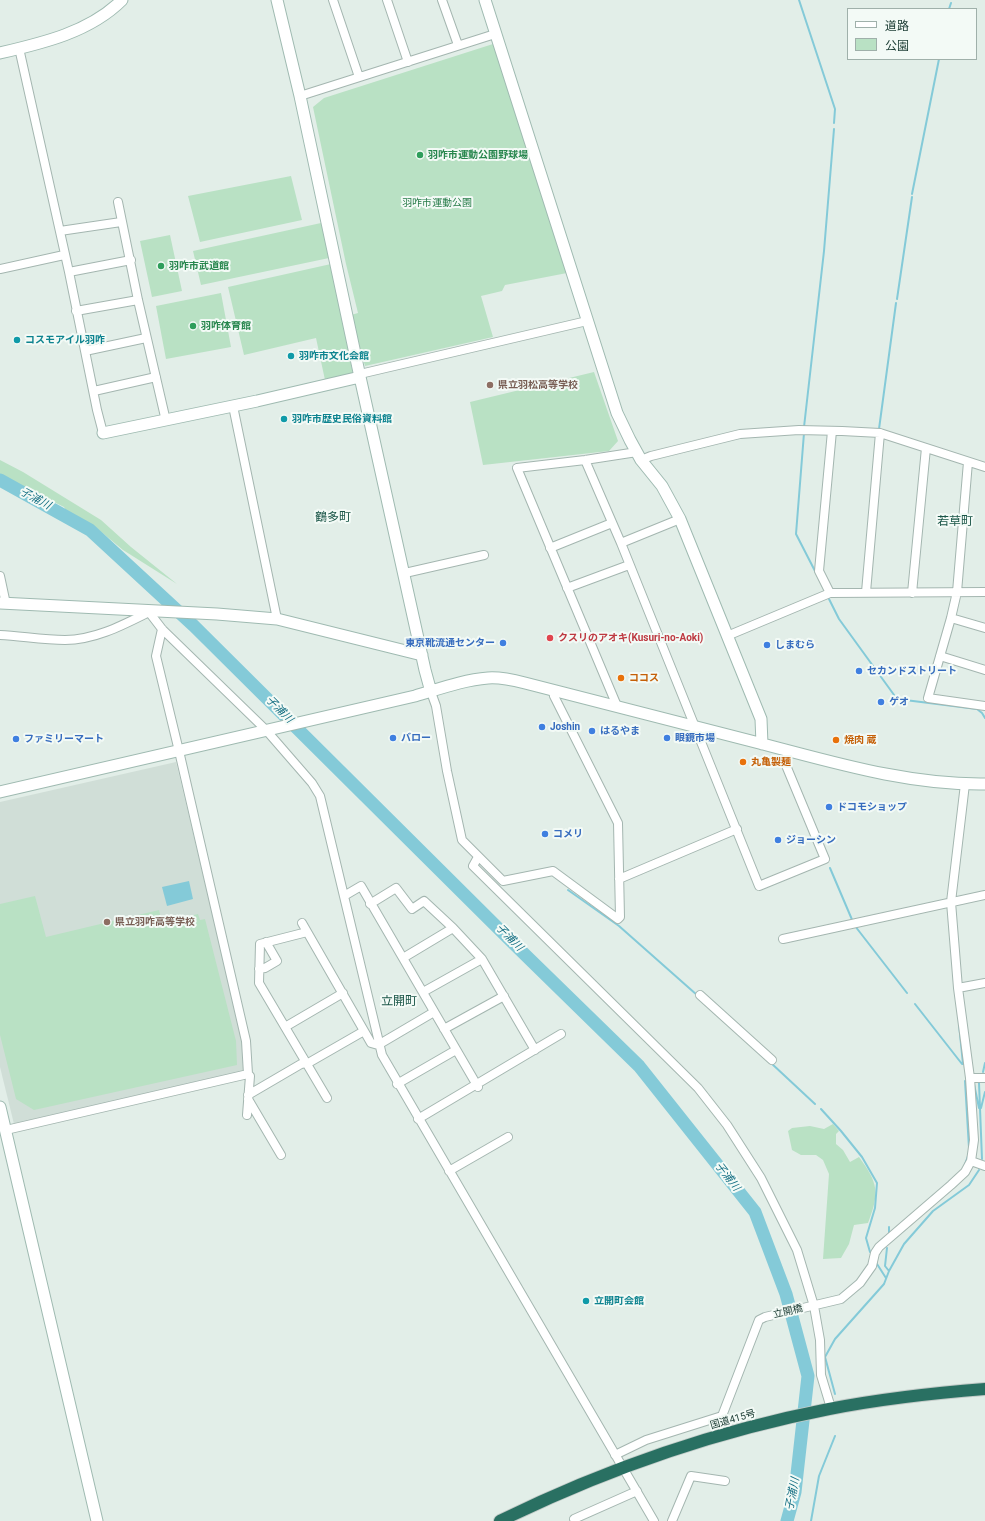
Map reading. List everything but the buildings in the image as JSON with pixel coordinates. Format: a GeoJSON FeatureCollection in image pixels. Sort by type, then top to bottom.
{"type":"FeatureCollection","features":[{"type":"Feature","properties":{"kind":"highway","name":"国道415号"},"geometry":{"type":"LineString","coordinates":[[500,1521],[623,1468],[692,1444],[766,1423],[827,1409],[910,1395],[985,1389]]}},
{"type":"Feature","properties":{"kind":"street"},"geometry":{"type":"LineString","coordinates":[[0,52],[60,37],[81,29],[114,8],[122,0]]}},
{"type":"Feature","properties":{"kind":"street"},"geometry":{"type":"LineString","coordinates":[[277,0],[300,96],[422,654],[436,706],[459,832],[462,840],[503,881],[553,872],[618,919],[620,917],[618,823],[554,696],[553,690]]}},
{"type":"Feature","properties":{"kind":"street"},"geometry":{"type":"LineString","coordinates":[[333,0],[359,78]]}},
{"type":"Feature","properties":{"kind":"street"},"geometry":{"type":"LineString","coordinates":[[387,0],[408,62]]}},
{"type":"Feature","properties":{"kind":"street"},"geometry":{"type":"LineString","coordinates":[[442,0],[458,45]]}},
{"type":"Feature","properties":{"kind":"street"},"geometry":{"type":"LineString","coordinates":[[485,0],[617,413],[639,456],[662,486],[680,519],[761,719],[762,744]]}},
{"type":"Feature","properties":{"kind":"street"},"geometry":{"type":"LineString","coordinates":[[300,96],[496,34]]}},
{"type":"Feature","properties":{"kind":"street"},"geometry":{"type":"LineString","coordinates":[[19,48],[69,272],[103,434],[233,406],[587,321]]}},
{"type":"Feature","properties":{"kind":"street"},"geometry":{"type":"LineString","coordinates":[[118,202],[146,338],[166,421]]}},
{"type":"Feature","properties":{"kind":"street"},"geometry":{"type":"LineString","coordinates":[[60,231],[121,222]]}},
{"type":"Feature","properties":{"kind":"street"},"geometry":{"type":"LineString","coordinates":[[0,269],[64,255]]}},
{"type":"Feature","properties":{"kind":"street"},"geometry":{"type":"LineString","coordinates":[[69,272],[131,260]]}},
{"type":"Feature","properties":{"kind":"street"},"geometry":{"type":"LineString","coordinates":[[76,311],[138,300]]}},
{"type":"Feature","properties":{"kind":"street"},"geometry":{"type":"LineString","coordinates":[[85,351],[146,338]]}},
{"type":"Feature","properties":{"kind":"street"},"geometry":{"type":"LineString","coordinates":[[94,391],[156,377]]}},
{"type":"Feature","properties":{"kind":"street"},"geometry":{"type":"LineString","coordinates":[[233,406],[277,619]]}},
{"type":"Feature","properties":{"kind":"street"},"geometry":{"type":"LineString","coordinates":[[616,706],[517,468],[585,460],[651,456],[740,434],[799,430],[880,433],[985,467]]}},
{"type":"Feature","properties":{"kind":"street"},"geometry":{"type":"LineString","coordinates":[[830,593],[819,571],[832,431]]}},
{"type":"Feature","properties":{"kind":"street"},"geometry":{"type":"LineString","coordinates":[[866,592],[880,433]]}},
{"type":"Feature","properties":{"kind":"street"},"geometry":{"type":"LineString","coordinates":[[912,593],[926,448]]}},
{"type":"Feature","properties":{"kind":"street"},"geometry":{"type":"LineString","coordinates":[[585,460],[621,543],[759,886],[825,859],[785,763],[789,751]]}},
{"type":"Feature","properties":{"kind":"street"},"geometry":{"type":"LineString","coordinates":[[968,462],[957,592],[928,698],[985,706]]}},
{"type":"Feature","properties":{"kind":"street"},"geometry":{"type":"LineString","coordinates":[[621,543],[680,519]]}},
{"type":"Feature","properties":{"kind":"street"},"geometry":{"type":"LineString","coordinates":[[550,548],[612,522]]}},
{"type":"Feature","properties":{"kind":"street"},"geometry":{"type":"LineString","coordinates":[[404,573],[484,555]]}},
{"type":"Feature","properties":{"kind":"street"},"geometry":{"type":"LineString","coordinates":[[567,588],[629,565]]}},
{"type":"Feature","properties":{"kind":"street"},"geometry":{"type":"LineString","coordinates":[[0,576],[3,603],[149,612],[217,614],[277,619],[422,654]]}},
{"type":"Feature","properties":{"kind":"street"},"geometry":{"type":"LineString","coordinates":[[727,636],[830,593],[985,592]]}},
{"type":"Feature","properties":{"kind":"street"},"geometry":{"type":"LineString","coordinates":[[149,612],[162,629],[269,729],[312,783],[320,796],[378,1045],[384,1061],[654,1521]]}},
{"type":"Feature","properties":{"kind":"street"},"geometry":{"type":"LineString","coordinates":[[0,635],[65,640],[80,638],[114,630],[149,612]]}},
{"type":"Feature","properties":{"kind":"street"},"geometry":{"type":"LineString","coordinates":[[951,618],[985,628]]}},
{"type":"Feature","properties":{"kind":"street"},"geometry":{"type":"LineString","coordinates":[[162,629],[156,656],[246,1041],[248,1074],[250,1076],[247,1115]]}},
{"type":"Feature","properties":{"kind":"street"},"geometry":{"type":"LineString","coordinates":[[940,656],[985,670]]}},
{"type":"Feature","properties":{"kind":"street"},"geometry":{"type":"LineString","coordinates":[[0,792],[431,692],[473,680],[489,678],[513,680],[848,766],[915,779],[965,784],[985,784]]}},
{"type":"Feature","properties":{"kind":"street"},"geometry":{"type":"LineString","coordinates":[[965,784],[951,902],[958,988],[970,1078],[974,1140],[971,1161],[985,1166]]}},
{"type":"Feature","properties":{"kind":"street"},"geometry":{"type":"LineString","coordinates":[[619,879],[736,829]]}},
{"type":"Feature","properties":{"kind":"street"},"geometry":{"type":"LineString","coordinates":[[478,856],[473,866],[698,1088],[727,1125],[762,1178],[797,1250],[820,1340],[821,1375],[827,1409]]}},
{"type":"Feature","properties":{"kind":"street"},"geometry":{"type":"LineString","coordinates":[[344,896],[361,886],[370,904],[477,1086]]}},
{"type":"Feature","properties":{"kind":"street"},"geometry":{"type":"LineString","coordinates":[[370,904],[396,888],[412,910],[424,901],[453,928],[482,959],[535,1050]]}},
{"type":"Feature","properties":{"kind":"street"},"geometry":{"type":"LineString","coordinates":[[783,939],[985,895]]}},
{"type":"Feature","properties":{"kind":"street"},"geometry":{"type":"LineString","coordinates":[[302,924],[371,1043],[378,1045],[434,1012]]}},
{"type":"Feature","properties":{"kind":"street"},"geometry":{"type":"LineString","coordinates":[[403,958],[453,928]]}},
{"type":"Feature","properties":{"kind":"street"},"geometry":{"type":"LineString","coordinates":[[307,932],[260,944],[259,983],[327,1098]]}},
{"type":"Feature","properties":{"kind":"street"},"geometry":{"type":"LineString","coordinates":[[259,968],[265,968],[276,961],[266,942]]}},
{"type":"Feature","properties":{"kind":"street"},"geometry":{"type":"LineString","coordinates":[[423,992],[482,959]]}},
{"type":"Feature","properties":{"kind":"street"},"geometry":{"type":"LineString","coordinates":[[958,988],[985,983]]}},
{"type":"Feature","properties":{"kind":"street"},"geometry":{"type":"LineString","coordinates":[[284,1027],[343,993]]}},
{"type":"Feature","properties":{"kind":"street"},"geometry":{"type":"LineString","coordinates":[[700,995],[772,1060]]}},
{"type":"Feature","properties":{"kind":"street"},"geometry":{"type":"LineString","coordinates":[[444,1029],[504,996]]}},
{"type":"Feature","properties":{"kind":"street"},"geometry":{"type":"LineString","coordinates":[[248,1097],[301,1064],[306,1063],[364,1031]]}},
{"type":"Feature","properties":{"kind":"street"},"geometry":{"type":"LineString","coordinates":[[418,1118],[477,1086],[561,1034]]}},
{"type":"Feature","properties":{"kind":"street"},"geometry":{"type":"LineString","coordinates":[[397,1084],[456,1050]]}},
{"type":"Feature","properties":{"kind":"street"},"geometry":{"type":"LineString","coordinates":[[3,1131],[248,1074]]}},
{"type":"Feature","properties":{"kind":"street"},"geometry":{"type":"LineString","coordinates":[[970,1078],[985,1078]]}},
{"type":"Feature","properties":{"kind":"street"},"geometry":{"type":"LineString","coordinates":[[248,1097],[281,1155]]}},
{"type":"Feature","properties":{"kind":"street"},"geometry":{"type":"LineString","coordinates":[[0,1107],[3,1131],[97,1521]]}},
{"type":"Feature","properties":{"kind":"street"},"geometry":{"type":"LineString","coordinates":[[448,1171],[508,1136]]}},
{"type":"Feature","properties":{"kind":"street","name":"立開橋"},"geometry":{"type":"LineString","coordinates":[[615,1455],[646,1440],[722,1416],[759,1320],[765,1317],[841,1299],[860,1284],[872,1266],[875,1253],[879,1247],[965,1172],[971,1161]]}},
{"type":"Feature","properties":{"kind":"street"},"geometry":{"type":"LineString","coordinates":[[672,1521],[691,1476],[725,1481]]}},
{"type":"Feature","properties":{"kind":"street"},"geometry":{"type":"LineString","coordinates":[[575,1521],[574,1519],[637,1491]]}},
{"type":"Feature","properties":{"kind":"shaded area","name":"県立羽咋高等学校"},"geometry":{"type":"Polygon","coordinates":[[[176,762],[243,1042],[244,1072],[14,1124],[0,1067],[0,802],[176,762]]]}},
{"type":"Feature","properties":{"kind":"green space","name":"羽咋市運動公園"},"geometry":{"type":"Polygon","coordinates":[[[493,44],[567,273],[505,285],[502,291],[481,296],[493,337],[365,366],[351,315],[358,313],[346,264],[313,107],[324,98],[493,44]]]}},
{"type":"Feature","properties":{"kind":"green space"},"geometry":{"type":"Polygon","coordinates":[[[291,176],[302,220],[200,242],[188,196],[291,176]]]}},
{"type":"Feature","properties":{"kind":"green space"},"geometry":{"type":"Polygon","coordinates":[[[321,223],[329,258],[201,285],[193,251],[321,223]]]}},
{"type":"Feature","properties":{"kind":"green space","name":"羽咋市武道館"},"geometry":{"type":"Polygon","coordinates":[[[170,235],[182,291],[152,297],[140,241],[170,235]]]}},
{"type":"Feature","properties":{"kind":"green space"},"geometry":{"type":"Polygon","coordinates":[[[331,264],[353,374],[325,380],[316,338],[244,355],[228,287],[331,264]]]}},
{"type":"Feature","properties":{"kind":"green space","name":"羽咋体育館"},"geometry":{"type":"Polygon","coordinates":[[[221,293],[231,347],[166,359],[156,306],[221,293]]]}},
{"type":"Feature","properties":{"kind":"green space"},"geometry":{"type":"Polygon","coordinates":[[[594,372],[618,441],[609,451],[483,465],[470,402],[594,372]]]}},
{"type":"Feature","properties":{"kind":"green space"},"geometry":{"type":"Polygon","coordinates":[[[0,460],[23,472],[101,520],[131,547],[177,584],[123,550],[93,525],[80,521],[72,516],[64,507],[0,475],[0,460]]]}},
{"type":"Feature","properties":{"kind":"green space"},"geometry":{"type":"Polygon","coordinates":[[[35,896],[46,937],[159,910],[162,923],[198,914],[200,920],[205,919],[236,1041],[237,1065],[34,1110],[16,1099],[0,1035],[0,904],[35,896]]]}},
{"type":"Feature","properties":{"kind":"green space"},"geometry":{"type":"Polygon","coordinates":[[[833,1124],[839,1131],[836,1134],[836,1144],[843,1150],[850,1162],[859,1157],[873,1181],[875,1195],[872,1212],[868,1223],[854,1225],[849,1244],[841,1258],[823,1259],[829,1174],[823,1160],[816,1155],[801,1155],[792,1150],[788,1131],[792,1128],[810,1126],[824,1129],[833,1124]]]}},
{"type":"Feature","properties":{"kind":"water"},"geometry":{"type":"Polygon","coordinates":[[[189,881],[193,899],[167,906],[162,887],[189,881]]]}},
{"type":"Feature","properties":{"kind":"waterway"},"geometry":{"type":"LineString","coordinates":[[799,0],[835,109],[834,123]]}},
{"type":"Feature","properties":{"kind":"waterway"},"geometry":{"type":"LineString","coordinates":[[949,8],[951,3]]}},
{"type":"Feature","properties":{"kind":"waterway"},"geometry":{"type":"LineString","coordinates":[[912,194],[939,60]]}},
{"type":"Feature","properties":{"kind":"waterway"},"geometry":{"type":"LineString","coordinates":[[804,427],[824,251],[834,129]]}},
{"type":"Feature","properties":{"kind":"waterway"},"geometry":{"type":"LineString","coordinates":[[897,299],[912,197]]}},
{"type":"Feature","properties":{"kind":"waterway"},"geometry":{"type":"LineString","coordinates":[[879,429],[896,303]]}},
{"type":"Feature","properties":{"kind":"waterway"},"geometry":{"type":"LineString","coordinates":[[804,433],[796,534],[816,573]]}},
{"type":"Feature","properties":{"kind":"waterway","name":"子浦川"},"geometry":{"type":"LineString","coordinates":[[0,480],[90,530],[194,626],[639,1066],[755,1212],[786,1294],[808,1376],[795,1492],[787,1521]]}},
{"type":"Feature","properties":{"kind":"waterway"},"geometry":{"type":"LineString","coordinates":[[829,599],[839,619],[897,699],[977,709],[985,718]]}},
{"type":"Feature","properties":{"kind":"waterway"},"geometry":{"type":"LineString","coordinates":[[830,868],[853,922]]}},
{"type":"Feature","properties":{"kind":"waterway"},"geometry":{"type":"LineString","coordinates":[[568,890],[619,926],[697,995]]}},
{"type":"Feature","properties":{"kind":"waterway"},"geometry":{"type":"LineString","coordinates":[[855,926],[907,993]]}},
{"type":"Feature","properties":{"kind":"waterway"},"geometry":{"type":"LineString","coordinates":[[915,1004],[962,1064]]}},
{"type":"Feature","properties":{"kind":"waterway"},"geometry":{"type":"LineString","coordinates":[[959,1024],[963,1064]]}},
{"type":"Feature","properties":{"kind":"waterway"},"geometry":{"type":"LineString","coordinates":[[771,1063],[815,1104]]}},
{"type":"Feature","properties":{"kind":"waterway"},"geometry":{"type":"LineString","coordinates":[[983,1072],[985,1063]]}},
{"type":"Feature","properties":{"kind":"waterway"},"geometry":{"type":"LineString","coordinates":[[965,1081],[969,1148]]}},
{"type":"Feature","properties":{"kind":"waterway"},"geometry":{"type":"LineString","coordinates":[[979,1083],[982,1159]]}},
{"type":"Feature","properties":{"kind":"waterway"},"geometry":{"type":"LineString","coordinates":[[974,1084],[979,1108]]}},
{"type":"Feature","properties":{"kind":"waterway"},"geometry":{"type":"LineString","coordinates":[[981,1108],[985,1092]]}},
{"type":"Feature","properties":{"kind":"waterway"},"geometry":{"type":"LineString","coordinates":[[821,1109],[862,1157],[877,1183],[875,1208],[866,1238],[870,1252]]}},
{"type":"Feature","properties":{"kind":"waterway"},"geometry":{"type":"LineString","coordinates":[[964,1167],[968,1156]]}},
{"type":"Feature","properties":{"kind":"waterway"},"geometry":{"type":"LineString","coordinates":[[835,1394],[825,1357],[835,1339],[884,1284],[889,1271],[904,1244],[933,1211],[969,1185],[979,1170]]}},
{"type":"Feature","properties":{"kind":"waterway"},"geometry":{"type":"LineString","coordinates":[[889,1227],[889,1234]]}},
{"type":"Feature","properties":{"kind":"waterway"},"geometry":{"type":"LineString","coordinates":[[887,1248],[885,1266],[889,1271]]}},
{"type":"Feature","properties":{"kind":"waterway"},"geometry":{"type":"LineString","coordinates":[[877,1264],[886,1278]]}},
{"type":"Feature","properties":{"kind":"waterway"},"geometry":{"type":"LineString","coordinates":[[811,1521],[819,1476],[835,1436]]}},
{"type":"Feature","properties":{"kind":"place","name":"羽咋市運動公園野球場"},"geometry":{"type":"Point","coordinates":[420,155]}},
{"type":"Feature","properties":{"kind":"place","name":"羽咋市武道館"},"geometry":{"type":"Point","coordinates":[161,266]}},
{"type":"Feature","properties":{"kind":"place","name":"羽咋体育館"},"geometry":{"type":"Point","coordinates":[193,326]}},
{"type":"Feature","properties":{"kind":"place","name":"コスモアイル羽咋"},"geometry":{"type":"Point","coordinates":[17,340]}},
{"type":"Feature","properties":{"kind":"place","name":"羽咋市文化会館"},"geometry":{"type":"Point","coordinates":[291,356]}},
{"type":"Feature","properties":{"kind":"place","name":"県立羽松高等学校"},"geometry":{"type":"Point","coordinates":[490,385]}},
{"type":"Feature","properties":{"kind":"place","name":"羽咋市歴史民俗資料館"},"geometry":{"type":"Point","coordinates":[284,419]}},
{"type":"Feature","properties":{"kind":"place","name":"クスリのアオキ(Kusuri-no-Aoki)"},"geometry":{"type":"Point","coordinates":[550,638]}},
{"type":"Feature","properties":{"kind":"place","name":"東京靴流通センター"},"geometry":{"type":"Point","coordinates":[503,643]}},
{"type":"Feature","properties":{"kind":"place","name":"しまむら"},"geometry":{"type":"Point","coordinates":[767,645]}},
{"type":"Feature","properties":{"kind":"place","name":"セカンドストリート"},"geometry":{"type":"Point","coordinates":[859,671]}},
{"type":"Feature","properties":{"kind":"place","name":"ココス"},"geometry":{"type":"Point","coordinates":[621,678]}},
{"type":"Feature","properties":{"kind":"place","name":"ゲオ"},"geometry":{"type":"Point","coordinates":[881,702]}},
{"type":"Feature","properties":{"kind":"place","name":"Joshin"},"geometry":{"type":"Point","coordinates":[542,727]}},
{"type":"Feature","properties":{"kind":"place","name":"はるやま"},"geometry":{"type":"Point","coordinates":[592,731]}},
{"type":"Feature","properties":{"kind":"place","name":"バロー"},"geometry":{"type":"Point","coordinates":[393,738]}},
{"type":"Feature","properties":{"kind":"place","name":"眼鏡市場"},"geometry":{"type":"Point","coordinates":[667,738]}},
{"type":"Feature","properties":{"kind":"place","name":"ファミリーマート"},"geometry":{"type":"Point","coordinates":[16,739]}},
{"type":"Feature","properties":{"kind":"place","name":"焼肉 蔵"},"geometry":{"type":"Point","coordinates":[836,740]}},
{"type":"Feature","properties":{"kind":"place","name":"丸亀製麺"},"geometry":{"type":"Point","coordinates":[743,762]}},
{"type":"Feature","properties":{"kind":"place","name":"ドコモショップ"},"geometry":{"type":"Point","coordinates":[829,807]}},
{"type":"Feature","properties":{"kind":"place","name":"コメリ"},"geometry":{"type":"Point","coordinates":[545,834]}},
{"type":"Feature","properties":{"kind":"place","name":"ジョーシン"},"geometry":{"type":"Point","coordinates":[778,840]}},
{"type":"Feature","properties":{"kind":"place","name":"県立羽咋高等学校"},"geometry":{"type":"Point","coordinates":[107,922]}},
{"type":"Feature","properties":{"kind":"place","name":"立開町会館"},"geometry":{"type":"Point","coordinates":[586,1301]}},
{"type":"Feature","properties":{"kind":"district","name":"鶴多町"},"geometry":{"type":"Point","coordinates":[333,518]}},
{"type":"Feature","properties":{"kind":"district","name":"若草町"},"geometry":{"type":"Point","coordinates":[955,522]}},
{"type":"Feature","properties":{"kind":"district","name":"立開町"},"geometry":{"type":"Point","coordinates":[399,1002]}}]}
